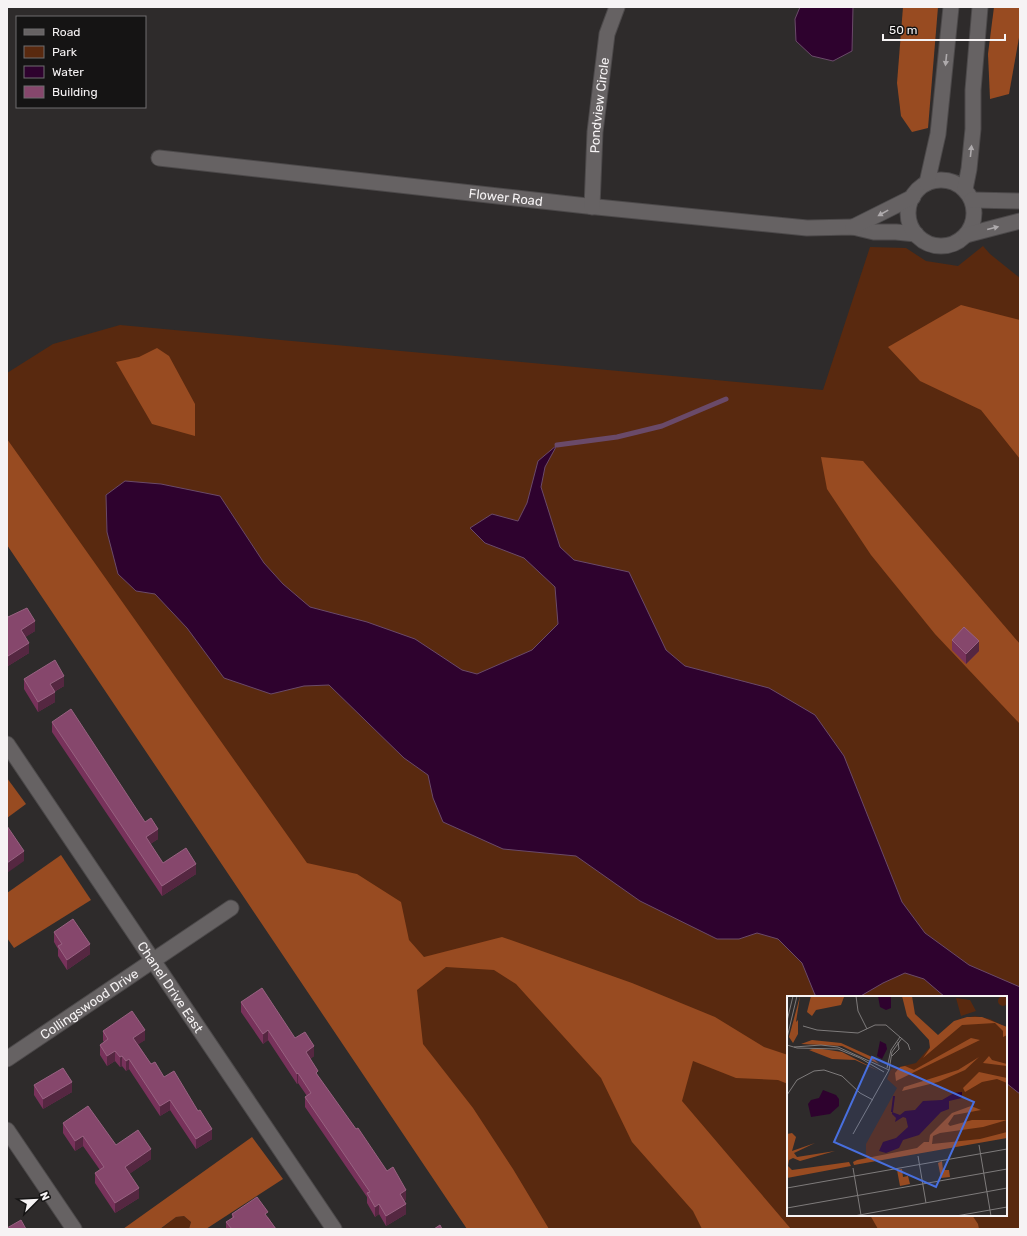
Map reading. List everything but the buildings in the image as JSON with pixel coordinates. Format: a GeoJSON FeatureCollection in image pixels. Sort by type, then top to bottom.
{"type":"FeatureCollection","features":[{"type":"Feature","properties":{"kind":"street","name":"Pondview Circle"},"geometry":{"type":"LineString","coordinates":[[592,207],[595,132],[606,41],[617,7]]}},
{"type":"Feature","properties":{"kind":"street"},"geometry":{"type":"LineString","coordinates":[[951,7],[938,134],[927,183],[913,197],[910,203],[908,216],[912,229],[926,243],[940,246],[953,245],[966,235],[1020,221]]}},
{"type":"Feature","properties":{"kind":"street"},"geometry":{"type":"LineString","coordinates":[[968,195],[973,129],[973,90],[980,7]]}},
{"type":"Feature","properties":{"kind":"street","name":"Flower Road"},"geometry":{"type":"LineString","coordinates":[[159,158],[592,207],[807,228],[853,227],[874,232],[916,234]]}},
{"type":"Feature","properties":{"kind":"street"},"geometry":{"type":"LineString","coordinates":[[927,183],[947,180],[959,185],[968,195],[974,207],[974,220],[966,235]]}},
{"type":"Feature","properties":{"kind":"street"},"geometry":{"type":"LineString","coordinates":[[968,195],[1020,201]]}},
{"type":"Feature","properties":{"kind":"street","name":"Flower Road"},"geometry":{"type":"LineString","coordinates":[[853,227],[913,197]]}},
{"type":"Feature","properties":{"kind":"street","name":"Chanel Drive East"},"geometry":{"type":"LineString","coordinates":[[7,744],[334,1229]]}},
{"type":"Feature","properties":{"kind":"street","name":"Collingswood Drive"},"geometry":{"type":"LineString","coordinates":[[7,1059],[231,908]]}},
{"type":"Feature","properties":{"kind":"street"},"geometry":{"type":"LineString","coordinates":[[7,1130],[74,1229]]}},
{"type":"Feature","properties":{"kind":"green space"},"geometry":{"type":"Polygon","coordinates":[[[983,246],[990,254],[1020,278],[1020,1229],[500,1229],[7,500],[7,373],[53,344],[120,325],[823,390],[870,247],[906,248],[926,261],[958,266],[983,246]]]}},
{"type":"Feature","properties":{"kind":"green space"},"geometry":{"type":"Polygon","coordinates":[[[184,1216],[191,1222],[189,1229],[161,1229],[176,1217],[184,1216]]]}},
{"type":"Feature","properties":{"kind":"shaded area"},"geometry":{"type":"Polygon","coordinates":[[[903,7],[938,7],[928,128],[912,132],[901,116],[897,83],[903,7]]]}},
{"type":"Feature","properties":{"kind":"shaded area"},"geometry":{"type":"Polygon","coordinates":[[[994,7],[1020,7],[1020,32],[1009,94],[990,99],[988,54],[994,7]]]}},
{"type":"Feature","properties":{"kind":"shaded area"},"geometry":{"type":"Polygon","coordinates":[[[961,305],[1020,320],[1020,459],[981,410],[920,381],[888,347],[961,305]]]}},
{"type":"Feature","properties":{"kind":"shaded area"},"geometry":{"type":"Polygon","coordinates":[[[157,348],[169,356],[195,404],[195,436],[152,424],[116,362],[139,357],[157,348]]]}},
{"type":"Feature","properties":{"kind":"shaded area"},"geometry":{"type":"Polygon","coordinates":[[[7,439],[307,863],[357,874],[401,902],[409,940],[424,957],[502,937],[632,983],[715,1017],[764,1047],[787,1055],[787,1084],[778,1080],[736,1078],[693,1061],[682,1101],[791,1229],[702,1229],[693,1211],[632,1142],[601,1078],[516,984],[494,970],[446,967],[417,990],[423,1044],[473,1108],[513,1169],[549,1229],[467,1229],[7,545],[7,439]]]}},
{"type":"Feature","properties":{"kind":"shaded area"},"geometry":{"type":"Polygon","coordinates":[[[821,457],[863,461],[1020,644],[1020,724],[935,634],[871,555],[827,489],[821,457]]]}},
{"type":"Feature","properties":{"kind":"shaded area"},"geometry":{"type":"Polygon","coordinates":[[[7,778],[26,804],[7,818],[7,778]]]}},
{"type":"Feature","properties":{"kind":"shaded area"},"geometry":{"type":"Polygon","coordinates":[[[61,855],[91,900],[14,948],[7,938],[7,893],[61,855]]]}},
{"type":"Feature","properties":{"kind":"shaded area"},"geometry":{"type":"Polygon","coordinates":[[[252,1137],[283,1179],[206,1229],[189,1229],[191,1222],[184,1216],[176,1217],[160,1229],[123,1229],[252,1137]]]}},
{"type":"Feature","properties":{"kind":"shaded area"},"geometry":{"type":"Polygon","coordinates":[[[871,1216],[973,1216],[978,1224],[979,1229],[878,1229],[871,1216]]]}},
{"type":"Feature","properties":{"kind":"water"},"geometry":{"type":"Polygon","coordinates":[[[800,7],[853,7],[852,51],[833,61],[812,56],[796,41],[795,19],[800,7]]]}},
{"type":"Feature","properties":{"kind":"water"},"geometry":{"type":"Polygon","coordinates":[[[557,445],[545,467],[541,487],[560,547],[574,560],[629,572],[666,650],[685,666],[769,688],[815,715],[844,756],[902,902],[925,933],[969,965],[1020,987],[1020,1094],[1007,1084],[1007,996],[944,996],[924,979],[905,973],[883,983],[861,996],[817,996],[815,995],[802,963],[778,939],[757,933],[739,939],[717,939],[640,901],[576,856],[503,849],[443,822],[433,798],[428,775],[404,758],[329,685],[304,686],[271,694],[224,678],[187,628],[155,594],[136,591],[118,574],[107,532],[106,495],[125,481],[161,484],[220,496],[264,563],[283,584],[310,607],[367,622],[415,639],[462,670],[477,674],[532,650],[558,624],[555,587],[524,558],[485,543],[470,528],[492,514],[518,521],[527,503],[538,461],[557,445]]]}},
{"type":"Feature","properties":{"kind":"waterway"},"geometry":{"type":"LineString","coordinates":[[557,445],[617,437],[662,426],[726,399]]}}]}
